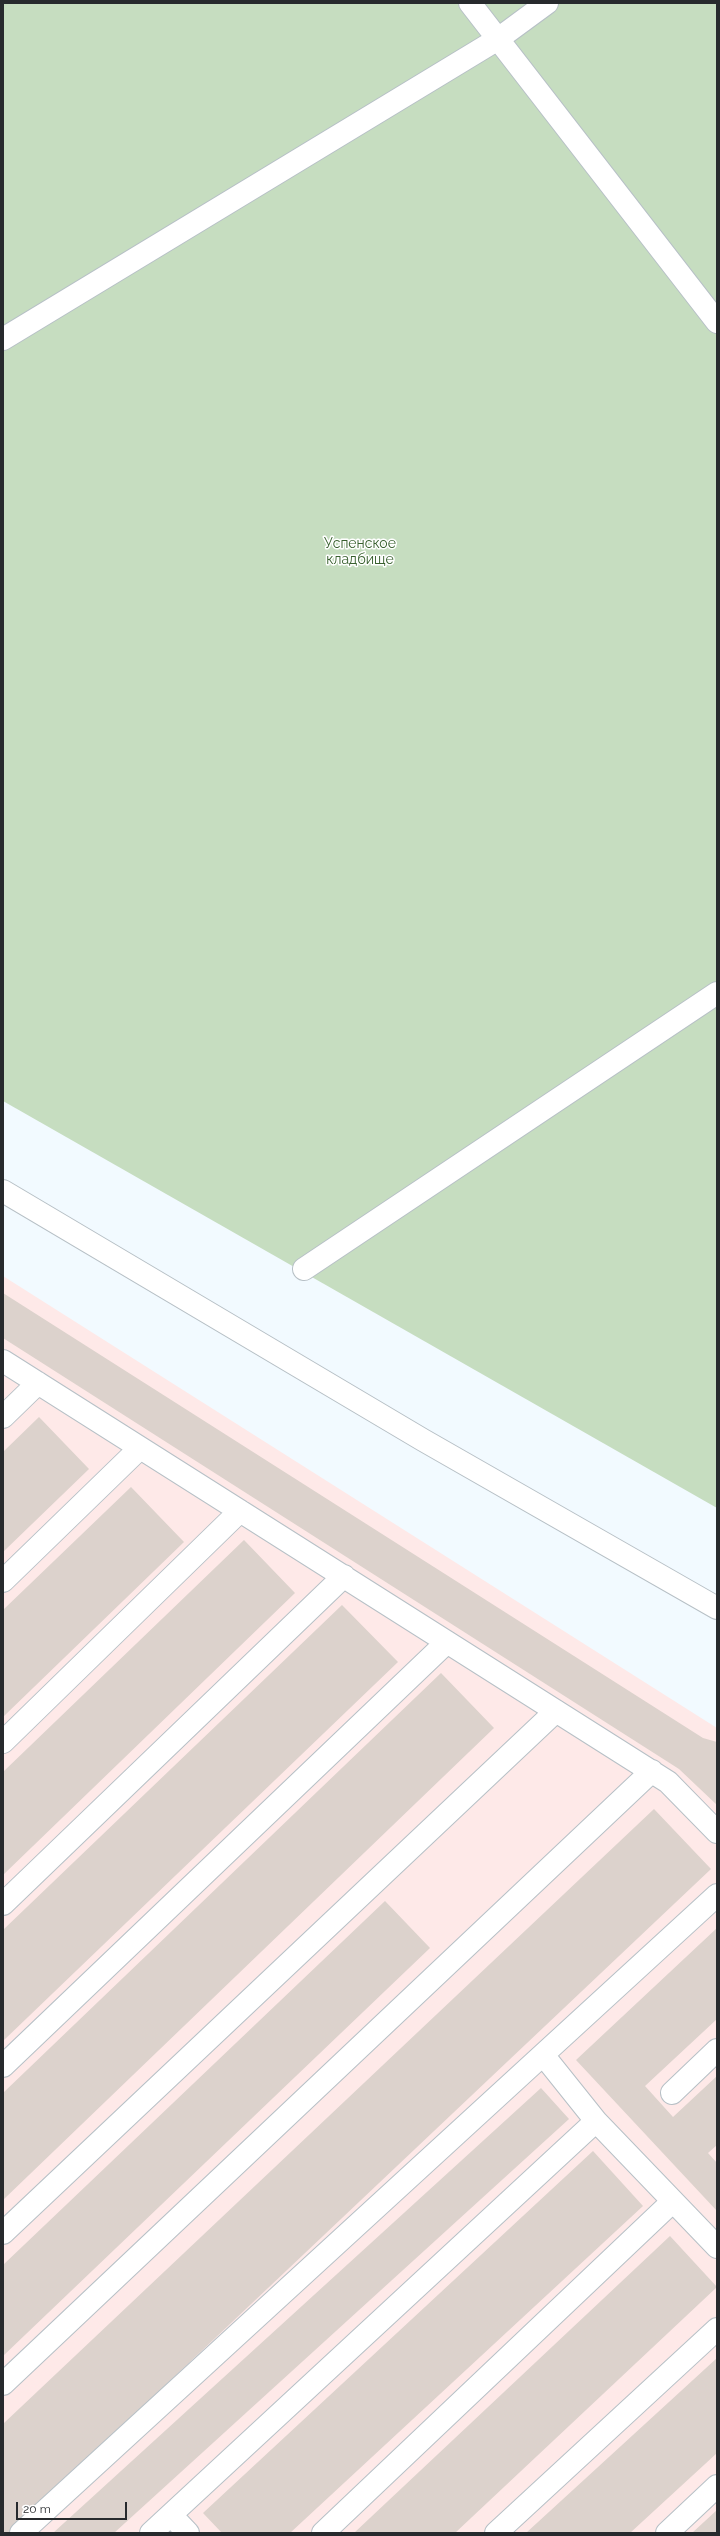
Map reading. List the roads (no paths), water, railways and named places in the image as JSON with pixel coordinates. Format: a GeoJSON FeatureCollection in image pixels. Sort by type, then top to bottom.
{"type":"FeatureCollection","features":[{"type":"Feature","properties":{"kind":"main road"},"geometry":{"type":"LineString","coordinates":[[470,3],[717,322]]}},
{"type":"Feature","properties":{"kind":"main road"},"geometry":{"type":"LineString","coordinates":[[3,339],[498,39],[547,3]]}},
{"type":"Feature","properties":{"kind":"main road"},"geometry":{"type":"LineString","coordinates":[[304,1269],[717,993]]}},
{"type":"Feature","properties":{"kind":"main road"},"geometry":{"type":"LineString","coordinates":[[3,1191],[423,1440],[717,1608]]}},
{"type":"Feature","properties":{"kind":"main road"},"geometry":{"type":"LineString","coordinates":[[3,1361],[652,1771],[668,1782],[717,1832]]}},
{"type":"Feature","properties":{"kind":"main road"},"geometry":{"type":"LineString","coordinates":[[3,1417],[38,1383]]}},
{"type":"Feature","properties":{"kind":"main road"},"geometry":{"type":"LineString","coordinates":[[3,1580],[140,1448]]}},
{"type":"Feature","properties":{"kind":"main road"},"geometry":{"type":"LineString","coordinates":[[3,1742],[240,1512]]}},
{"type":"Feature","properties":{"kind":"main road"},"geometry":{"type":"LineString","coordinates":[[3,1904],[344,1576]]}},
{"type":"Feature","properties":{"kind":"main road"},"geometry":{"type":"LineString","coordinates":[[3,2066],[447,1642]]}},
{"type":"Feature","properties":{"kind":"main road"},"geometry":{"type":"LineString","coordinates":[[3,2233],[556,1710]]}},
{"type":"Feature","properties":{"kind":"main road"},"geometry":{"type":"LineString","coordinates":[[3,2384],[652,1771]]}},
{"type":"Feature","properties":{"kind":"main road"},"geometry":{"type":"LineString","coordinates":[[22,2533],[544,2056],[717,1895]]}},
{"type":"Feature","properties":{"kind":"main road"},"geometry":{"type":"LineString","coordinates":[[672,2093],[717,2050]]}},
{"type":"Feature","properties":{"kind":"main road"},"geometry":{"type":"LineString","coordinates":[[544,2056],[596,2120],[672,2202],[717,2247]]}},
{"type":"Feature","properties":{"kind":"main road"},"geometry":{"type":"LineString","coordinates":[[151,2533],[596,2120]]}},
{"type":"Feature","properties":{"kind":"main road"},"geometry":{"type":"LineString","coordinates":[[323,2533],[672,2202]]}},
{"type":"Feature","properties":{"kind":"main road"},"geometry":{"type":"LineString","coordinates":[[496,2533],[717,2329]]}},
{"type":"Feature","properties":{"kind":"main road"},"geometry":{"type":"LineString","coordinates":[[667,2533],[717,2486]]}},
{"type":"Feature","properties":{"kind":"main road"},"geometry":{"type":"LineString","coordinates":[[171,2515],[188,2533]]}},
{"type":"Feature","properties":{"kind":"park label","name":"Успенское кладбище"},"geometry":{"type":"Point","coordinates":[360,552]}}]}
